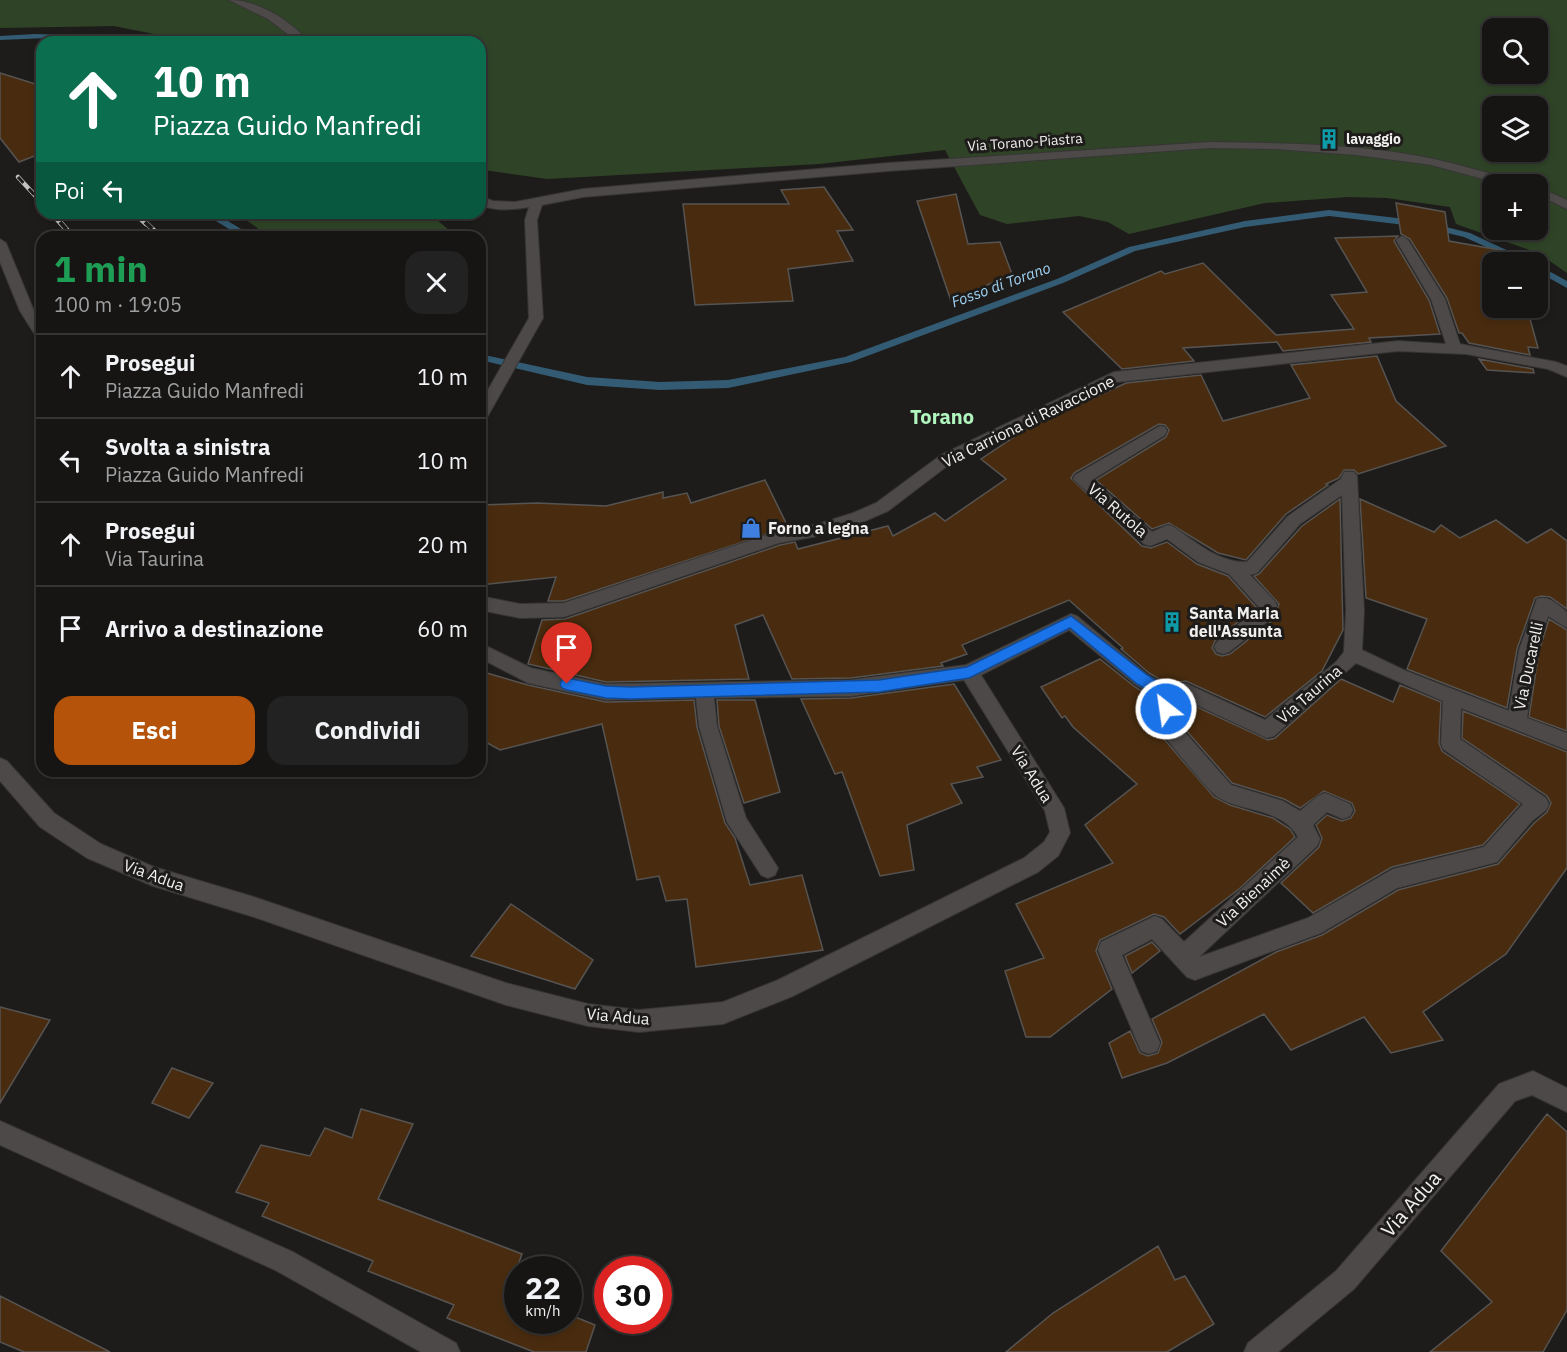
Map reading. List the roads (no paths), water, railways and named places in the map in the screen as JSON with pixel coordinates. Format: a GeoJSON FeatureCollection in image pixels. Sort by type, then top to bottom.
{"type":"FeatureCollection","features":[{"type":"Feature","properties":{"kind":"street"},"geometry":{"type":"LineString","coordinates":[[234,0],[266,13],[298,36]]}},
{"type":"Feature","properties":{"kind":"street","name":"Via Torano-Piastra"},"geometry":{"type":"LineString","coordinates":[[486,203],[515,206],[584,193],[888,167],[1210,145],[1275,146],[1356,152],[1432,162],[1482,175]]}},
{"type":"Feature","properties":{"kind":"street"},"geometry":{"type":"LineString","coordinates":[[1548,196],[1567,205]]}},
{"type":"Feature","properties":{"kind":"street"},"geometry":{"type":"LineString","coordinates":[[486,406],[536,318],[531,220],[537,201]]}},
{"type":"Feature","properties":{"kind":"street"},"geometry":{"type":"LineString","coordinates":[[1402,240],[1438,299],[1455,349]]}},
{"type":"Feature","properties":{"kind":"street"},"geometry":{"type":"LineString","coordinates":[[0,243],[27,311],[36,325]]}},
{"type":"Feature","properties":{"kind":"street","name":"Via Carriona di Ravaccione"},"geometry":{"type":"LineString","coordinates":[[486,604],[520,611],[564,610],[778,537],[818,530],[859,517],[882,507],[946,459],[1114,376],[1398,346],[1455,349],[1551,365],[1567,372]]}},
{"type":"Feature","properties":{"kind":"street","name":"Via Rutola"},"geometry":{"type":"LineString","coordinates":[[1160,431],[1081,479],[1150,540],[1168,531],[1204,557],[1236,569]]}},
{"type":"Feature","properties":{"kind":"street","name":"Via Taurina"},"geometry":{"type":"LineString","coordinates":[[969,672],[1071,621],[1142,680],[1166,694],[1185,692],[1267,730],[1342,667],[1353,654],[1354,611],[1349,479],[1294,520],[1251,568],[1236,569]]}},
{"type":"Feature","properties":{"kind":"street"},"geometry":{"type":"LineString","coordinates":[[1223,646],[1266,613],[1268,605],[1236,569]]}},
{"type":"Feature","properties":{"kind":"street","name":"Via Ducarelli"},"geometry":{"type":"LineString","coordinates":[[1517,722],[1528,650],[1542,604],[1567,621]]}},
{"type":"Feature","properties":{"kind":"street"},"geometry":{"type":"LineString","coordinates":[[486,653],[528,675],[606,692],[879,686],[969,672]]}},
{"type":"Feature","properties":{"kind":"street","name":"Via Taurina"},"geometry":{"type":"LineString","coordinates":[[1353,654],[1400,676],[1567,742]]}},
{"type":"Feature","properties":{"kind":"street","name":"Via Adua"},"geometry":{"type":"LineString","coordinates":[[0,767],[47,820],[94,851],[153,876],[506,994],[588,1015],[639,1021],[723,1013],[785,988],[1030,865],[1051,849],[1060,833],[1054,808],[969,672]]}},
{"type":"Feature","properties":{"kind":"street"},"geometry":{"type":"LineString","coordinates":[[704,691],[708,726],[737,822],[768,868]]}},
{"type":"Feature","properties":{"kind":"street"},"geometry":{"type":"LineString","coordinates":[[1166,694],[1166,723],[1225,792],[1276,807],[1301,823],[1325,802],[1342,810]]}},
{"type":"Feature","properties":{"kind":"street"},"geometry":{"type":"LineString","coordinates":[[1149,1043],[1109,950],[1155,926],[1195,969],[1314,926],[1392,879],[1490,855],[1502,845],[1526,811],[1539,804],[1450,743],[1452,696]]}},
{"type":"Feature","properties":{"kind":"street","name":"Via Bienaimè"},"geometry":{"type":"LineString","coordinates":[[1183,957],[1310,839],[1301,823]]}},
{"type":"Feature","properties":{"kind":"street","name":"Via Adua"},"geometry":{"type":"LineString","coordinates":[[1257,1352],[1345,1280],[1507,1092],[1533,1083],[1567,1100]]}},
{"type":"Feature","properties":{"kind":"street"},"geometry":{"type":"LineString","coordinates":[[0,1133],[285,1261],[447,1352]]}},
{"type":"Feature","properties":{"kind":"waterway","name":"Fosso di Torano"},"geometry":{"type":"LineString","coordinates":[[0,38],[36,36]]}},
{"type":"Feature","properties":{"kind":"waterway","name":"Fosso di Torano"},"geometry":{"type":"LineString","coordinates":[[36,36],[47,36]]}},
{"type":"Feature","properties":{"kind":"waterway","name":"Fosso di Torano"},"geometry":{"type":"LineString","coordinates":[[486,358],[587,381],[660,386],[728,384],[847,360],[1060,281],[1132,249],[1245,224],[1329,213],[1422,224],[1467,235],[1505,252]]}},
{"type":"Feature","properties":{"kind":"waterway","name":"Fosso di Torano"},"geometry":{"type":"LineString","coordinates":[[218,219],[239,231]]}},
{"type":"Feature","properties":{"kind":"waterway","name":"Fosso di Torano"},"geometry":{"type":"LineString","coordinates":[[1548,274],[1567,285]]}},
{"type":"Feature","properties":{"kind":"railway"},"geometry":{"type":"LineString","coordinates":[[18,177],[36,196]]}},
{"type":"Feature","properties":{"kind":"railway"},"geometry":{"type":"LineString","coordinates":[[56,219],[61,224]]}},
{"type":"Feature","properties":{"kind":"railway"},"geometry":{"type":"LineString","coordinates":[[141,219],[146,224]]}},
{"type":"Feature","properties":{"kind":"railway"},"geometry":{"type":"LineString","coordinates":[[60,222],[68,231]]}},
{"type":"Feature","properties":{"kind":"railway"},"geometry":{"type":"LineString","coordinates":[[145,222],[155,231]]}},
{"type":"Feature","properties":{"kind":"place","name":"lavaggio"},"geometry":{"type":"Point","coordinates":[1329,139]}},
{"type":"Feature","properties":{"kind":"place","name":"Forno a legna"},"geometry":{"type":"Point","coordinates":[751,528]}},
{"type":"Feature","properties":{"kind":"place","name":"Santa Maria dell'Assunta"},"geometry":{"type":"Point","coordinates":[1172,622]}},
{"type":"Feature","properties":{"kind":"district","name":"Torano"},"geometry":{"type":"Point","coordinates":[942,417]}}]}
